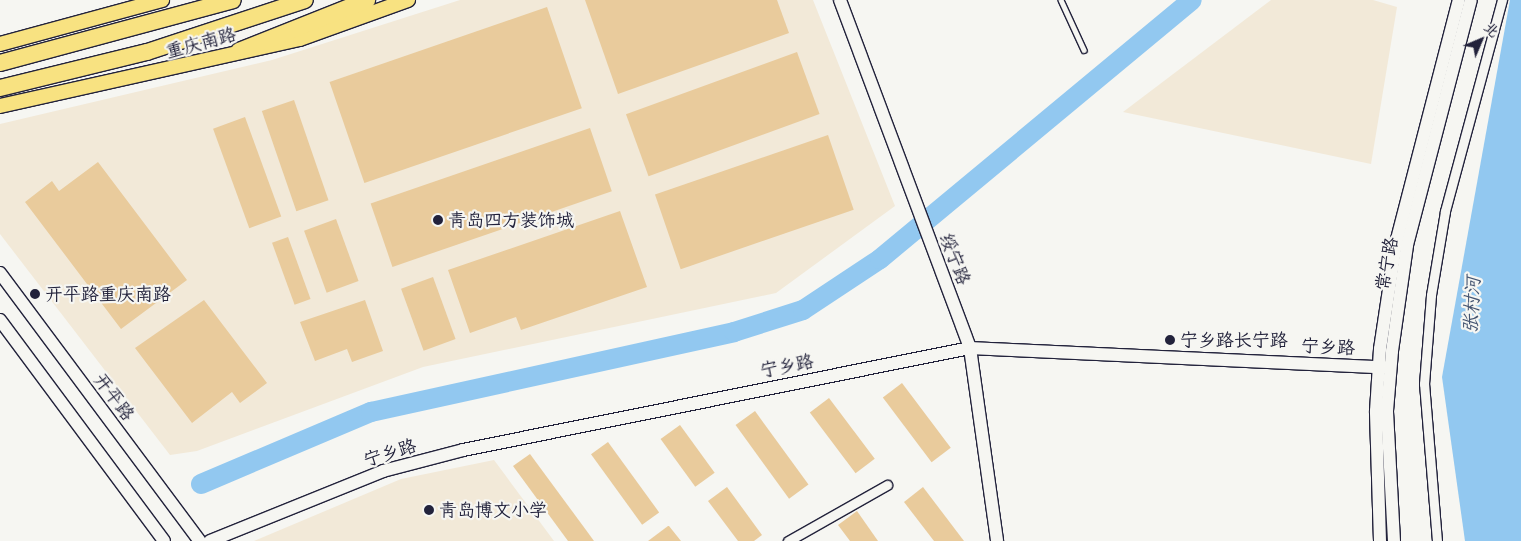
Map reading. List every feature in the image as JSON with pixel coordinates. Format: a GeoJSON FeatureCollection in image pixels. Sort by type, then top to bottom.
{"type":"FeatureCollection","features":[{"type":"Feature","properties":{"kind":"highway"},"geometry":{"type":"LineString","coordinates":[[0,63],[233,0]]}},
{"type":"Feature","properties":{"kind":"highway"},"geometry":{"type":"LineString","coordinates":[[0,88],[147,52],[304,0]]}},
{"type":"Feature","properties":{"kind":"highway"},"geometry":{"type":"LineString","coordinates":[[239,51],[308,21],[367,0]]}},
{"type":"Feature","properties":{"kind":"main road"},"geometry":{"type":"LineString","coordinates":[[0,44],[162,0]]}},
{"type":"Feature","properties":{"kind":"main road","name":"重庆南路"},"geometry":{"type":"LineString","coordinates":[[0,106],[142,78],[239,51],[300,39],[408,0]]}},
{"type":"Feature","properties":{"kind":"street","name":"绥宁路"},"geometry":{"type":"LineString","coordinates":[[840,0],[970,348],[997,541]]}},
{"type":"Feature","properties":{"kind":"street","name":"常宁路"},"geometry":{"type":"LineString","coordinates":[[1380,541],[1385,367],[1396,243],[1459,0]]}},
{"type":"Feature","properties":{"kind":"street","name":"常宁路"},"geometry":{"type":"LineString","coordinates":[[1394,541],[1385,367],[1407,245],[1471,0]]}},
{"type":"Feature","properties":{"kind":"street"},"geometry":{"type":"LineString","coordinates":[[1437,541],[1424,384],[1431,295],[1446,211],[1502,0]]}},
{"type":"Feature","properties":{"kind":"street","name":"开平路"},"geometry":{"type":"LineString","coordinates":[[0,273],[200,541]]}},
{"type":"Feature","properties":{"kind":"street"},"geometry":{"type":"LineString","coordinates":[[0,320],[164,541]]}},
{"type":"Feature","properties":{"kind":"street","name":"宁乡路"},"geometry":{"type":"LineString","coordinates":[[210,541],[383,471],[463,450],[970,348],[1385,367]]}},
{"type":"Feature","properties":{"kind":"street"},"geometry":{"type":"LineString","coordinates":[[788,541],[887,485]]}},
{"type":"Feature","properties":{"kind":"lane"},"geometry":{"type":"LineString","coordinates":[[1061,0],[1084,50]]}},
{"type":"Feature","properties":{"kind":"shaded area","name":"青岛四方装饰城"},"geometry":{"type":"Polygon","coordinates":[[[460,0],[813,0],[895,206],[776,293],[423,367],[197,451],[170,455],[0,234],[0,124],[272,60],[460,0]]]}},
{"type":"Feature","properties":{"kind":"shaded area"},"geometry":{"type":"Polygon","coordinates":[[[1271,0],[1373,0],[1397,7],[1371,164],[1123,112],[1271,0]]]}},
{"type":"Feature","properties":{"kind":"shaded area","name":"青岛博文小学"},"geometry":{"type":"Polygon","coordinates":[[[494,460],[554,541],[254,541],[401,479],[494,460]]]}},
{"type":"Feature","properties":{"kind":"water","name":"张村河"},"geometry":{"type":"Polygon","coordinates":[[[1510,0],[1521,0],[1521,541],[1465,541],[1442,377],[1510,0]]]}},
{"type":"Feature","properties":{"kind":"building"},"geometry":{"type":"Polygon","coordinates":[[[585,0],[777,0],[789,33],[618,94],[585,0]]]}},
{"type":"Feature","properties":{"kind":"building"},"geometry":{"type":"Polygon","coordinates":[[[547,7],[582,108],[364,183],[330,82],[547,7]]]}},
{"type":"Feature","properties":{"kind":"building"},"geometry":{"type":"Polygon","coordinates":[[[797,52],[820,114],[649,176],[626,114],[797,52]]]}},
{"type":"Feature","properties":{"kind":"building"},"geometry":{"type":"Polygon","coordinates":[[[294,100],[329,200],[296,211],[262,111],[294,100]]]}},
{"type":"Feature","properties":{"kind":"building"},"geometry":{"type":"Polygon","coordinates":[[[245,117],[281,217],[249,228],[213,129],[245,117]]]}},
{"type":"Feature","properties":{"kind":"building"},"geometry":{"type":"Polygon","coordinates":[[[590,128],[612,191],[392,267],[371,204],[590,128]]]}},
{"type":"Feature","properties":{"kind":"building"},"geometry":{"type":"Polygon","coordinates":[[[828,135],[854,210],[681,269],[655,195],[828,135]]]}},
{"type":"Feature","properties":{"kind":"building"},"geometry":{"type":"Polygon","coordinates":[[[98,162],[187,280],[121,329],[25,202],[52,181],[59,191],[98,162]]]}},
{"type":"Feature","properties":{"kind":"building"},"geometry":{"type":"Polygon","coordinates":[[[620,211],[647,287],[521,330],[516,317],[470,333],[448,270],[620,211]]]}},
{"type":"Feature","properties":{"kind":"building"},"geometry":{"type":"Polygon","coordinates":[[[336,219],[359,281],[327,293],[304,231],[336,219]]]}},
{"type":"Feature","properties":{"kind":"building"},"geometry":{"type":"Polygon","coordinates":[[[288,237],[311,299],[295,305],[272,243],[288,237]]]}},
{"type":"Feature","properties":{"kind":"building"},"geometry":{"type":"Polygon","coordinates":[[[433,277],[456,339],[424,351],[401,289],[433,277]]]}},
{"type":"Feature","properties":{"kind":"building"},"geometry":{"type":"Polygon","coordinates":[[[204,300],[267,383],[240,403],[232,392],[192,423],[135,348],[204,300]]]}},
{"type":"Feature","properties":{"kind":"building"},"geometry":{"type":"Polygon","coordinates":[[[365,300],[383,351],[352,362],[347,349],[315,361],[300,322],[365,300]]]}},
{"type":"Feature","properties":{"kind":"building"},"geometry":{"type":"Polygon","coordinates":[[[902,383],[951,448],[932,462],[883,397],[902,383]]]}},
{"type":"Feature","properties":{"kind":"building"},"geometry":{"type":"Polygon","coordinates":[[[829,398],[875,459],[856,473],[810,412],[829,398]]]}},
{"type":"Feature","properties":{"kind":"building"},"geometry":{"type":"Polygon","coordinates":[[[755,411],[808,485],[789,499],[736,425],[755,411]]]}},
{"type":"Feature","properties":{"kind":"building"},"geometry":{"type":"Polygon","coordinates":[[[680,425],[715,473],[695,487],[661,439],[680,425]]]}},
{"type":"Feature","properties":{"kind":"building"},"geometry":{"type":"Polygon","coordinates":[[[608,442],[659,512],[642,525],[591,454],[608,442]]]}},
{"type":"Feature","properties":{"kind":"building"},"geometry":{"type":"Polygon","coordinates":[[[530,454],[594,541],[568,541],[513,466],[530,454]]]}},
{"type":"Feature","properties":{"kind":"building"},"geometry":{"type":"Polygon","coordinates":[[[727,487],[762,535],[754,541],[738,541],[708,501],[727,487]]]}},
{"type":"Feature","properties":{"kind":"building"},"geometry":{"type":"Polygon","coordinates":[[[923,487],[964,541],[934,541],[904,502],[923,487]]]}},
{"type":"Feature","properties":{"kind":"building"},"geometry":{"type":"Polygon","coordinates":[[[857,511],[878,541],[850,541],[838,525],[857,511]]]}},
{"type":"Feature","properties":{"kind":"building"},"geometry":{"type":"Polygon","coordinates":[[[668,526],[681,541],[648,541],[668,526]]]}},
{"type":"Feature","properties":{"kind":"waterway"},"geometry":{"type":"LineString","coordinates":[[201,484],[371,412],[734,332],[803,310],[880,259],[1192,0]]}},
{"type":"Feature","properties":{"kind":"place","name":"青岛四方装饰城"},"geometry":{"type":"Point","coordinates":[438,220]}},
{"type":"Feature","properties":{"kind":"place","name":"开平路重庆南路"},"geometry":{"type":"Point","coordinates":[35,294]}},
{"type":"Feature","properties":{"kind":"place","name":"宁乡路长宁路"},"geometry":{"type":"Point","coordinates":[1170,340]}},
{"type":"Feature","properties":{"kind":"place","name":"青岛博文小学"},"geometry":{"type":"Point","coordinates":[429,510]}}]}
